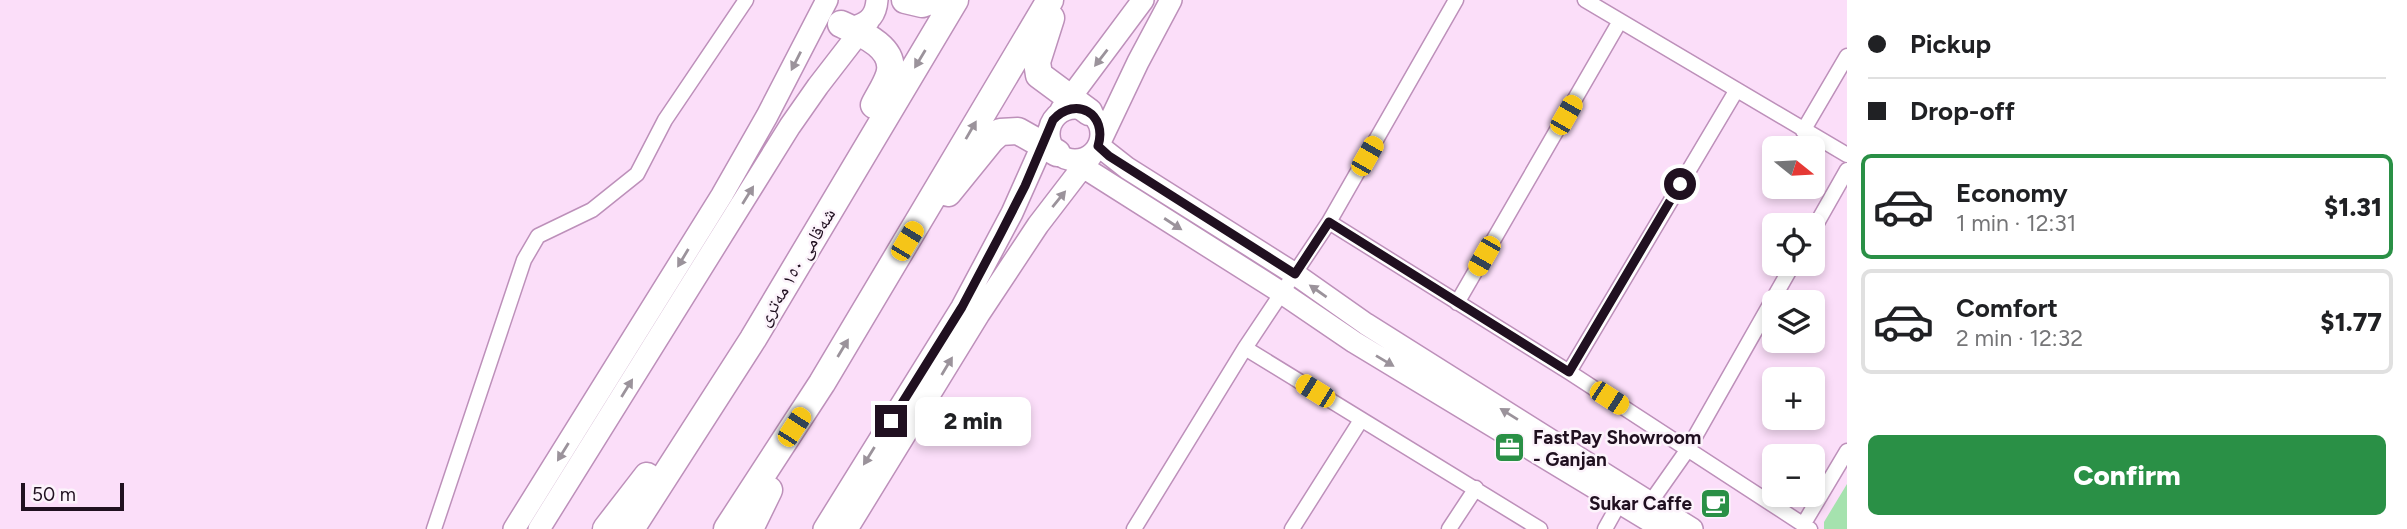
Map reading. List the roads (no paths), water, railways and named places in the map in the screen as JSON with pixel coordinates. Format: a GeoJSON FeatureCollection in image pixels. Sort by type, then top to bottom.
{"type":"FeatureCollection","features":[{"type":"Feature","properties":{"kind":"highway"},"geometry":{"type":"LineString","coordinates":[[905,0],[922,4],[933,0]]}},
{"type":"Feature","properties":{"kind":"highway","name":"شەقامی ١٥٠ مەتری"},"geometry":{"type":"LineString","coordinates":[[631,529],[753,339],[956,0]]}},
{"type":"Feature","properties":{"kind":"highway"},"geometry":{"type":"LineString","coordinates":[[727,529],[822,383],[1050,0]]}},
{"type":"Feature","properties":{"kind":"highway"},"geometry":{"type":"LineString","coordinates":[[922,218],[959,181],[995,136],[1012,130],[1068,133],[1037,66],[1057,0]]}},
{"type":"Feature","properties":{"kind":"highway"},"geometry":{"type":"LineString","coordinates":[[852,174],[862,134],[889,77],[891,66],[867,14]]}},
{"type":"Feature","properties":{"kind":"highway"},"geometry":{"type":"LineString","coordinates":[[606,529],[753,339]]}},
{"type":"Feature","properties":{"kind":"highway"},"geometry":{"type":"LineString","coordinates":[[750,529],[822,383]]}},
{"type":"Feature","properties":{"kind":"street"},"geometry":{"type":"LineString","coordinates":[[434,529],[524,260],[538,236],[593,210],[637,174],[665,120],[746,0]]}},
{"type":"Feature","properties":{"kind":"street"},"geometry":{"type":"LineString","coordinates":[[828,0],[830,12],[867,14]]}},
{"type":"Feature","properties":{"kind":"street"},"geometry":{"type":"LineString","coordinates":[[514,529],[728,185],[828,0]]}},
{"type":"Feature","properties":{"kind":"street"},"geometry":{"type":"LineString","coordinates":[[824,529],[962,307],[1012,213],[1068,133],[1143,0]]}},
{"type":"Feature","properties":{"kind":"street"},"geometry":{"type":"LineString","coordinates":[[847,529],[986,303],[1038,225],[1068,133],[1138,62],[1171,0]]}},
{"type":"Feature","properties":{"kind":"street"},"geometry":{"type":"LineString","coordinates":[[1134,529],[1245,348],[1329,222],[1456,0]]}},
{"type":"Feature","properties":{"kind":"street"},"geometry":{"type":"LineString","coordinates":[[1585,0],[1847,155]]}},
{"type":"Feature","properties":{"kind":"street"},"geometry":{"type":"LineString","coordinates":[[539,529],[790,126],[867,14]]}},
{"type":"Feature","properties":{"kind":"street"},"geometry":{"type":"LineString","coordinates":[[1457,303],[1620,21]]}},
{"type":"Feature","properties":{"kind":"street"},"geometry":{"type":"LineString","coordinates":[[1803,131],[1847,56]]}},
{"type":"Feature","properties":{"kind":"street"},"geometry":{"type":"LineString","coordinates":[[1569,372],[1736,91]]}},
{"type":"Feature","properties":{"kind":"street"},"geometry":{"type":"LineString","coordinates":[[1068,133],[1295,274],[1366,324],[1692,529]]}},
{"type":"Feature","properties":{"kind":"street"},"geometry":{"type":"LineString","coordinates":[[1068,133],[1282,293],[1354,342],[1663,529]]}},
{"type":"Feature","properties":{"kind":"street"},"geometry":{"type":"LineString","coordinates":[[1823,213],[1847,170]]}},
{"type":"Feature","properties":{"kind":"street"},"geometry":{"type":"LineString","coordinates":[[1329,222],[1569,372],[1807,527],[1847,451]]}},
{"type":"Feature","properties":{"kind":"street"},"geometry":{"type":"LineString","coordinates":[[1650,503],[1688,449],[1786,276]]}},
{"type":"Feature","properties":{"kind":"street"},"geometry":{"type":"LineString","coordinates":[[1354,342],[1366,324]]}},
{"type":"Feature","properties":{"kind":"street"},"geometry":{"type":"LineString","coordinates":[[1245,348],[1540,529]]}},
{"type":"Feature","properties":{"kind":"street"},"geometry":{"type":"LineString","coordinates":[[1292,529],[1361,420]]}},
{"type":"Feature","properties":{"kind":"street"},"geometry":{"type":"LineString","coordinates":[[1450,529],[1476,488]]}},
{"type":"Feature","properties":{"kind":"street"},"geometry":{"type":"LineString","coordinates":[[1605,529],[1620,502]]}},
{"type":"Feature","properties":{"kind":"place","name":"FastPay Showroom - Ganjan"},"geometry":{"type":"Point","coordinates":[1510,448]}},
{"type":"Feature","properties":{"kind":"place","name":"Sukar Caffe"},"geometry":{"type":"Point","coordinates":[1715,503]}}]}
